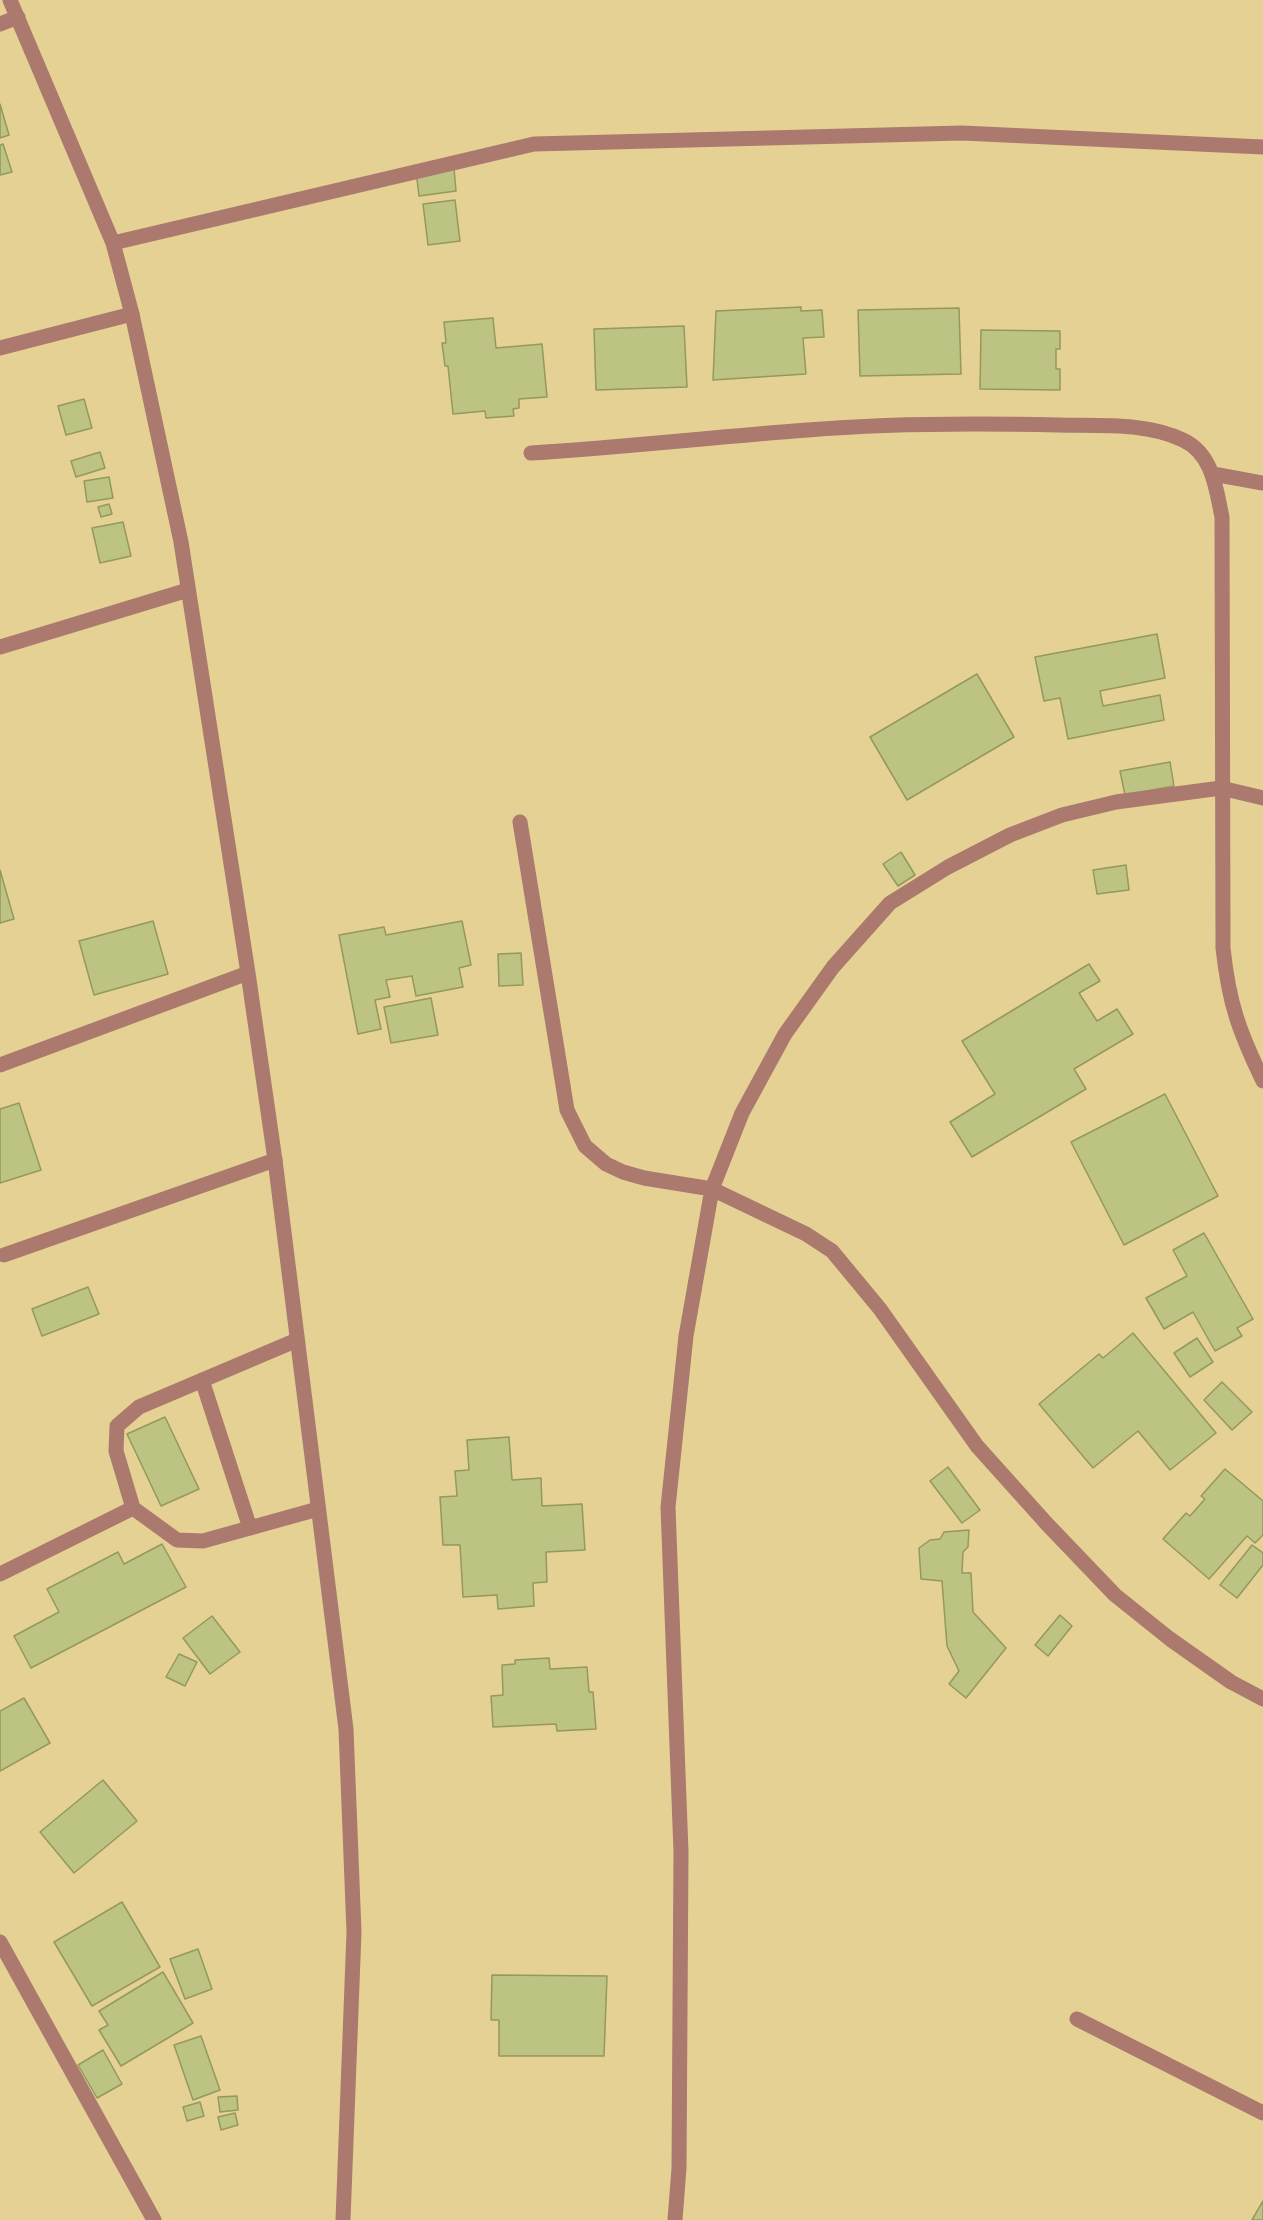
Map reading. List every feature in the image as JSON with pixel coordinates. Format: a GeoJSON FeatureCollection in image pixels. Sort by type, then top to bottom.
{"type":"FeatureCollection","features":[{"type":"Feature","properties":{"kind":"street"},"geometry":{"type":"LineString","coordinates":[[10,0],[113,243],[132,314],[181,542],[248,973],[275,1160],[346,1729],[354,1932],[343,2220]]}},
{"type":"Feature","properties":{"kind":"street"},"geometry":{"type":"LineString","coordinates":[[0,24],[18,17]]}},
{"type":"Feature","properties":{"kind":"street"},"geometry":{"type":"LineString","coordinates":[[113,243],[534,144],[962,133],[1263,147]]}},
{"type":"Feature","properties":{"kind":"street"},"geometry":{"type":"LineString","coordinates":[[0,348],[132,314]]}},
{"type":"Feature","properties":{"kind":"street"},"geometry":{"type":"LineString","coordinates":[[531,453],[660,445],[810,429],[1007,424],[1156,430],[1185,440],[1203,455],[1213,474],[1222,517],[1221,788],[1223,948],[1227,990],[1238,1027],[1263,1081]]}},
{"type":"Feature","properties":{"kind":"street"},"geometry":{"type":"LineString","coordinates":[[1213,474],[1263,483]]}},
{"type":"Feature","properties":{"kind":"street"},"geometry":{"type":"LineString","coordinates":[[0,647],[188,590]]}},
{"type":"Feature","properties":{"kind":"street"},"geometry":{"type":"LineString","coordinates":[[675,2220],[679,2168],[681,1852],[668,1507],[686,1336],[712,1189],[742,1113],[785,1034],[832,967],[890,903],[948,867],[1010,835],[1062,815],[1116,802],[1221,788],[1263,798]]}},
{"type":"Feature","properties":{"kind":"street"},"geometry":{"type":"LineString","coordinates":[[520,822],[567,1110],[585,1146],[606,1164],[623,1172],[712,1189],[806,1234],[832,1251],[874,1301],[977,1446],[1115,1595],[1196,1658],[1231,1682],[1263,1699]]}},
{"type":"Feature","properties":{"kind":"street"},"geometry":{"type":"LineString","coordinates":[[0,1065],[248,973]]}},
{"type":"Feature","properties":{"kind":"street"},"geometry":{"type":"LineString","coordinates":[[4,1255],[275,1160]]}},
{"type":"Feature","properties":{"kind":"street"},"geometry":{"type":"LineString","coordinates":[[297,1340],[139,1407],[117,1426],[116,1451],[133,1508],[177,1540],[203,1541],[318,1509]]}},
{"type":"Feature","properties":{"kind":"street"},"geometry":{"type":"LineString","coordinates":[[202,1380],[250,1528]]}},
{"type":"Feature","properties":{"kind":"street"},"geometry":{"type":"LineString","coordinates":[[0,1574],[133,1508]]}},
{"type":"Feature","properties":{"kind":"street"},"geometry":{"type":"LineString","coordinates":[[0,1942],[154,2220]]}},
{"type":"Feature","properties":{"kind":"street"},"geometry":{"type":"LineString","coordinates":[[1077,2019],[1263,2113]]}},
{"type":"Feature","properties":{"kind":"building"},"geometry":{"type":"Polygon","coordinates":[[[0,104],[9,135],[0,138],[0,104]]]}},
{"type":"Feature","properties":{"kind":"building"},"geometry":{"type":"Polygon","coordinates":[[[3,144],[12,172],[0,175],[0,145],[3,144]]]}},
{"type":"Feature","properties":{"kind":"building"},"geometry":{"type":"Polygon","coordinates":[[[454,168],[456,191],[419,196],[416,172],[454,168]]]}},
{"type":"Feature","properties":{"kind":"building"},"geometry":{"type":"Polygon","coordinates":[[[455,200],[460,241],[428,245],[423,204],[455,200]]]}},
{"type":"Feature","properties":{"kind":"building"},"geometry":{"type":"Polygon","coordinates":[[[801,307],[801,311],[822,310],[824,337],[803,338],[806,374],[713,380],[716,311],[801,307]]]}},
{"type":"Feature","properties":{"kind":"building"},"geometry":{"type":"Polygon","coordinates":[[[959,308],[961,374],[860,376],[858,310],[959,308]]]}},
{"type":"Feature","properties":{"kind":"building"},"geometry":{"type":"Polygon","coordinates":[[[493,318],[496,348],[542,344],[547,397],[519,399],[519,408],[513,409],[514,416],[486,418],[485,411],[453,414],[448,366],[445,366],[442,343],[446,343],[444,322],[493,318]]]}},
{"type":"Feature","properties":{"kind":"building"},"geometry":{"type":"Polygon","coordinates":[[[684,326],[687,387],[596,390],[594,329],[684,326]]]}},
{"type":"Feature","properties":{"kind":"building"},"geometry":{"type":"Polygon","coordinates":[[[981,330],[1060,331],[1060,349],[1056,349],[1056,369],[1060,369],[1060,390],[980,389],[981,330]]]}},
{"type":"Feature","properties":{"kind":"building"},"geometry":{"type":"Polygon","coordinates":[[[84,399],[92,428],[66,435],[58,406],[84,399]]]}},
{"type":"Feature","properties":{"kind":"building"},"geometry":{"type":"Polygon","coordinates":[[[100,452],[105,468],[76,477],[71,461],[100,452]]]}},
{"type":"Feature","properties":{"kind":"building"},"geometry":{"type":"Polygon","coordinates":[[[109,477],[113,498],[87,502],[84,481],[109,477]]]}},
{"type":"Feature","properties":{"kind":"building"},"geometry":{"type":"Polygon","coordinates":[[[109,504],[112,514],[101,517],[98,507],[109,504]]]}},
{"type":"Feature","properties":{"kind":"building"},"geometry":{"type":"Polygon","coordinates":[[[123,522],[131,556],[100,563],[92,528],[123,522]]]}},
{"type":"Feature","properties":{"kind":"building"},"geometry":{"type":"Polygon","coordinates":[[[1157,634],[1165,678],[1100,691],[1103,706],[1160,695],[1164,720],[1068,739],[1060,698],[1044,701],[1035,657],[1157,634]]]}},
{"type":"Feature","properties":{"kind":"building"},"geometry":{"type":"Polygon","coordinates":[[[977,674],[1014,737],[907,800],[870,737],[977,674]]]}},
{"type":"Feature","properties":{"kind":"building"},"geometry":{"type":"Polygon","coordinates":[[[1170,762],[1174,786],[1125,795],[1120,771],[1170,762]]]}},
{"type":"Feature","properties":{"kind":"building"},"geometry":{"type":"Polygon","coordinates":[[[901,852],[915,875],[898,886],[883,864],[901,852]]]}},
{"type":"Feature","properties":{"kind":"building"},"geometry":{"type":"Polygon","coordinates":[[[1126,865],[1129,890],[1097,894],[1093,870],[1126,865]]]}},
{"type":"Feature","properties":{"kind":"building"},"geometry":{"type":"Polygon","coordinates":[[[0,870],[14,919],[0,923],[0,870]]]}},
{"type":"Feature","properties":{"kind":"building"},"geometry":{"type":"Polygon","coordinates":[[[153,921],[168,974],[94,995],[79,941],[153,921]]]}},
{"type":"Feature","properties":{"kind":"building"},"geometry":{"type":"Polygon","coordinates":[[[462,921],[471,965],[459,968],[463,987],[416,996],[412,976],[386,980],[390,997],[375,1000],[381,1029],[358,1034],[339,935],[384,927],[386,935],[462,921]]]}},
{"type":"Feature","properties":{"kind":"building"},"geometry":{"type":"Polygon","coordinates":[[[521,953],[523,985],[499,986],[498,954],[521,953]]]}},
{"type":"Feature","properties":{"kind":"building"},"geometry":{"type":"Polygon","coordinates":[[[1089,964],[1100,981],[1079,993],[1097,1021],[1117,1009],[1133,1034],[1074,1069],[1086,1089],[972,1157],[950,1122],[995,1094],[962,1041],[1089,964]]]}},
{"type":"Feature","properties":{"kind":"building"},"geometry":{"type":"Polygon","coordinates":[[[431,998],[438,1035],[391,1043],[384,1007],[431,998]]]}},
{"type":"Feature","properties":{"kind":"building"},"geometry":{"type":"Polygon","coordinates":[[[1165,1094],[1218,1196],[1124,1245],[1071,1142],[1165,1094]]]}},
{"type":"Feature","properties":{"kind":"building"},"geometry":{"type":"Polygon","coordinates":[[[19,1103],[41,1170],[0,1183],[0,1109],[19,1103]]]}},
{"type":"Feature","properties":{"kind":"building"},"geometry":{"type":"Polygon","coordinates":[[[1204,1233],[1253,1319],[1237,1328],[1242,1336],[1215,1351],[1193,1312],[1164,1329],[1146,1298],[1187,1276],[1173,1250],[1204,1233]]]}},
{"type":"Feature","properties":{"kind":"building"},"geometry":{"type":"Polygon","coordinates":[[[88,1287],[99,1314],[42,1336],[32,1309],[88,1287]]]}},
{"type":"Feature","properties":{"kind":"building"},"geometry":{"type":"Polygon","coordinates":[[[1133,1333],[1216,1433],[1170,1470],[1138,1431],[1093,1468],[1039,1404],[1099,1354],[1103,1358],[1133,1333]]]}},
{"type":"Feature","properties":{"kind":"building"},"geometry":{"type":"Polygon","coordinates":[[[1197,1338],[1213,1362],[1190,1377],[1174,1353],[1197,1338]]]}},
{"type":"Feature","properties":{"kind":"building"},"geometry":{"type":"Polygon","coordinates":[[[1222,1382],[1252,1412],[1232,1430],[1204,1400],[1222,1382]]]}},
{"type":"Feature","properties":{"kind":"building"},"geometry":{"type":"Polygon","coordinates":[[[165,1417],[199,1489],[161,1506],[127,1434],[165,1417]]]}},
{"type":"Feature","properties":{"kind":"building"},"geometry":{"type":"Polygon","coordinates":[[[509,1437],[512,1480],[541,1478],[542,1506],[582,1504],[585,1550],[546,1552],[547,1582],[533,1583],[534,1606],[498,1609],[497,1595],[463,1597],[460,1545],[443,1545],[440,1497],[457,1496],[455,1471],[469,1470],[467,1440],[509,1437]]]}},
{"type":"Feature","properties":{"kind":"building"},"geometry":{"type":"Polygon","coordinates":[[[948,1467],[980,1510],[962,1523],[930,1481],[948,1467]]]}},
{"type":"Feature","properties":{"kind":"building"},"geometry":{"type":"Polygon","coordinates":[[[1225,1469],[1263,1501],[1263,1535],[1255,1543],[1247,1536],[1209,1579],[1163,1539],[1186,1513],[1190,1516],[1205,1499],[1201,1496],[1225,1469]]]}},
{"type":"Feature","properties":{"kind":"building"},"geometry":{"type":"Polygon","coordinates":[[[969,1530],[968,1547],[963,1552],[962,1573],[971,1573],[973,1612],[1006,1648],[966,1698],[949,1684],[959,1671],[947,1646],[942,1581],[921,1579],[919,1548],[930,1540],[940,1539],[944,1532],[969,1530]]]}},
{"type":"Feature","properties":{"kind":"building"},"geometry":{"type":"Polygon","coordinates":[[[162,1544],[186,1587],[31,1668],[14,1636],[59,1612],[47,1589],[118,1552],[124,1564],[162,1544]]]}},
{"type":"Feature","properties":{"kind":"building"},"geometry":{"type":"Polygon","coordinates":[[[1252,1545],[1263,1553],[1263,1565],[1237,1598],[1220,1585],[1252,1545]]]}},
{"type":"Feature","properties":{"kind":"building"},"geometry":{"type":"Polygon","coordinates":[[[1060,1615],[1072,1626],[1048,1656],[1035,1645],[1060,1615]]]}},
{"type":"Feature","properties":{"kind":"building"},"geometry":{"type":"Polygon","coordinates":[[[212,1616],[240,1652],[210,1674],[183,1638],[212,1616]]]}},
{"type":"Feature","properties":{"kind":"building"},"geometry":{"type":"Polygon","coordinates":[[[179,1654],[197,1662],[185,1686],[166,1677],[179,1654]]]}},
{"type":"Feature","properties":{"kind":"building"},"geometry":{"type":"Polygon","coordinates":[[[549,1658],[550,1669],[587,1667],[589,1692],[593,1692],[596,1729],[557,1731],[556,1724],[493,1727],[491,1696],[503,1695],[502,1665],[515,1664],[515,1660],[549,1658]]]}},
{"type":"Feature","properties":{"kind":"building"},"geometry":{"type":"Polygon","coordinates":[[[24,1698],[50,1743],[0,1771],[0,1711],[24,1698]]]}},
{"type":"Feature","properties":{"kind":"building"},"geometry":{"type":"Polygon","coordinates":[[[103,1780],[137,1821],[74,1873],[40,1832],[103,1780]]]}},
{"type":"Feature","properties":{"kind":"building"},"geometry":{"type":"Polygon","coordinates":[[[122,1902],[160,1967],[92,2006],[54,1942],[122,1902]]]}},
{"type":"Feature","properties":{"kind":"building"},"geometry":{"type":"Polygon","coordinates":[[[198,1949],[212,1989],[185,1999],[170,1959],[198,1949]]]}},
{"type":"Feature","properties":{"kind":"building"},"geometry":{"type":"Polygon","coordinates":[[[163,1972],[193,2023],[121,2066],[99,2030],[108,2025],[99,2011],[163,1972]]]}},
{"type":"Feature","properties":{"kind":"building"},"geometry":{"type":"Polygon","coordinates":[[[492,1975],[607,1976],[604,2056],[499,2056],[499,2020],[491,2020],[492,1975]]]}},
{"type":"Feature","properties":{"kind":"building"},"geometry":{"type":"Polygon","coordinates":[[[201,2036],[220,2090],[193,2100],[174,2045],[201,2036]]]}},
{"type":"Feature","properties":{"kind":"building"},"geometry":{"type":"Polygon","coordinates":[[[103,2050],[122,2084],[97,2098],[78,2065],[103,2050]]]}},
{"type":"Feature","properties":{"kind":"building"},"geometry":{"type":"Polygon","coordinates":[[[237,2096],[238,2110],[220,2112],[218,2097],[237,2096]]]}},
{"type":"Feature","properties":{"kind":"building"},"geometry":{"type":"Polygon","coordinates":[[[200,2102],[204,2116],[187,2121],[183,2107],[200,2102]]]}},
{"type":"Feature","properties":{"kind":"building"},"geometry":{"type":"Polygon","coordinates":[[[235,2113],[238,2125],[221,2130],[218,2117],[235,2113]]]}},
{"type":"Feature","properties":{"kind":"building"},"geometry":{"type":"Polygon","coordinates":[[[1263,2201],[1263,2220],[1252,2220],[1263,2201]]]}}]}
